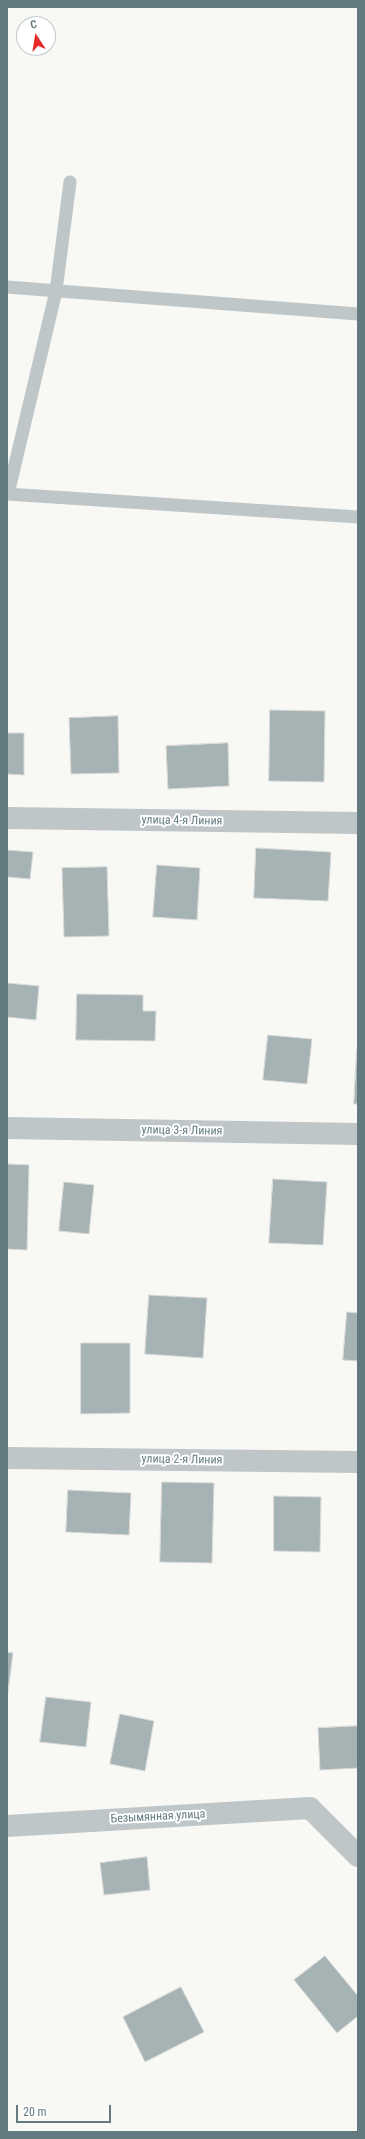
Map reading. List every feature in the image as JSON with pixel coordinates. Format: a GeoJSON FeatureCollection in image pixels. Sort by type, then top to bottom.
{"type":"FeatureCollection","features":[{"type":"Feature","properties":{"kind":"street","name":"улица 4-я Линия"},"geometry":{"type":"LineString","coordinates":[[7,818],[358,823]]}},
{"type":"Feature","properties":{"kind":"street","name":"улица 3-я Линия"},"geometry":{"type":"LineString","coordinates":[[7,1128],[358,1134]]}},
{"type":"Feature","properties":{"kind":"street","name":"улица 2-я Линия"},"geometry":{"type":"LineString","coordinates":[[7,1458],[358,1462]]}},
{"type":"Feature","properties":{"kind":"street","name":"Безымянная улица"},"geometry":{"type":"LineString","coordinates":[[7,1826],[310,1808],[358,1856]]}},
{"type":"Feature","properties":{"kind":"lane"},"geometry":{"type":"LineString","coordinates":[[70,182],[56,291],[7,494],[358,517]]}},
{"type":"Feature","properties":{"kind":"lane"},"geometry":{"type":"LineString","coordinates":[[7,287],[358,314]]}},
{"type":"Feature","properties":{"kind":"building"},"geometry":{"type":"Polygon","coordinates":[[[270,710],[325,711],[324,782],[269,781],[270,710]]]}},
{"type":"Feature","properties":{"kind":"building"},"geometry":{"type":"Polygon","coordinates":[[[118,716],[119,773],[71,774],[69,718],[118,716]]]}},
{"type":"Feature","properties":{"kind":"building"},"geometry":{"type":"Polygon","coordinates":[[[7,733],[24,733],[24,775],[7,774],[7,733]]]}},
{"type":"Feature","properties":{"kind":"building"},"geometry":{"type":"Polygon","coordinates":[[[228,743],[229,786],[168,789],[166,746],[228,743]]]}},
{"type":"Feature","properties":{"kind":"building"},"geometry":{"type":"Polygon","coordinates":[[[256,848],[331,852],[328,901],[254,898],[256,848]]]}},
{"type":"Feature","properties":{"kind":"building"},"geometry":{"type":"Polygon","coordinates":[[[7,850],[33,852],[30,879],[7,877],[7,850]]]}},
{"type":"Feature","properties":{"kind":"building"},"geometry":{"type":"Polygon","coordinates":[[[157,865],[200,868],[197,920],[153,917],[157,865]]]}},
{"type":"Feature","properties":{"kind":"building"},"geometry":{"type":"Polygon","coordinates":[[[107,867],[109,936],[64,937],[62,868],[107,867]]]}},
{"type":"Feature","properties":{"kind":"building"},"geometry":{"type":"Polygon","coordinates":[[[7,983],[39,986],[36,1020],[7,1017],[7,983]]]}},
{"type":"Feature","properties":{"kind":"building"},"geometry":{"type":"Polygon","coordinates":[[[77,994],[143,995],[143,1011],[156,1011],[155,1041],[76,1040],[77,994]]]}},
{"type":"Feature","properties":{"kind":"building"},"geometry":{"type":"Polygon","coordinates":[[[268,1035],[312,1039],[307,1084],[263,1080],[268,1035]]]}},
{"type":"Feature","properties":{"kind":"building"},"geometry":{"type":"Polygon","coordinates":[[[357,1049],[358,1104],[354,1104],[357,1049]]]}},
{"type":"Feature","properties":{"kind":"building"},"geometry":{"type":"Polygon","coordinates":[[[7,1164],[29,1165],[27,1250],[7,1249],[7,1164]]]}},
{"type":"Feature","properties":{"kind":"building"},"geometry":{"type":"Polygon","coordinates":[[[273,1179],[327,1182],[323,1245],[269,1243],[273,1179]]]}},
{"type":"Feature","properties":{"kind":"building"},"geometry":{"type":"Polygon","coordinates":[[[64,1182],[94,1185],[89,1234],[59,1231],[64,1182]]]}},
{"type":"Feature","properties":{"kind":"building"},"geometry":{"type":"Polygon","coordinates":[[[149,1295],[207,1298],[203,1358],[145,1354],[149,1295]]]}},
{"type":"Feature","properties":{"kind":"building"},"geometry":{"type":"Polygon","coordinates":[[[347,1312],[358,1313],[358,1361],[343,1360],[347,1312]]]}},
{"type":"Feature","properties":{"kind":"building"},"geometry":{"type":"Polygon","coordinates":[[[81,1343],[130,1343],[130,1413],[81,1414],[81,1343]]]}},
{"type":"Feature","properties":{"kind":"building"},"geometry":{"type":"Polygon","coordinates":[[[162,1482],[214,1483],[212,1563],[160,1562],[162,1482]]]}},
{"type":"Feature","properties":{"kind":"building"},"geometry":{"type":"Polygon","coordinates":[[[68,1490],[131,1493],[129,1535],[66,1532],[68,1490]]]}},
{"type":"Feature","properties":{"kind":"building"},"geometry":{"type":"Polygon","coordinates":[[[274,1496],[321,1497],[320,1552],[274,1551],[274,1496]]]}},
{"type":"Feature","properties":{"kind":"building"},"geometry":{"type":"Polygon","coordinates":[[[7,1652],[13,1653],[7,1699],[7,1652]]]}},
{"type":"Feature","properties":{"kind":"building"},"geometry":{"type":"Polygon","coordinates":[[[46,1697],[91,1702],[86,1747],[40,1742],[46,1697]]]}},
{"type":"Feature","properties":{"kind":"building"},"geometry":{"type":"Polygon","coordinates":[[[120,1714],[154,1721],[145,1771],[110,1764],[120,1714]]]}},
{"type":"Feature","properties":{"kind":"building"},"geometry":{"type":"Polygon","coordinates":[[[358,1726],[358,1768],[320,1770],[318,1728],[358,1726]]]}},
{"type":"Feature","properties":{"kind":"building"},"geometry":{"type":"Polygon","coordinates":[[[147,1857],[150,1890],[104,1895],[100,1863],[147,1857]]]}},
{"type":"Feature","properties":{"kind":"building"},"geometry":{"type":"Polygon","coordinates":[[[325,1956],[358,1996],[358,2016],[337,2033],[294,1980],[325,1956]]]}},
{"type":"Feature","properties":{"kind":"building"},"geometry":{"type":"Polygon","coordinates":[[[181,1987],[204,2032],[145,2062],[123,2017],[181,1987]]]}}]}
